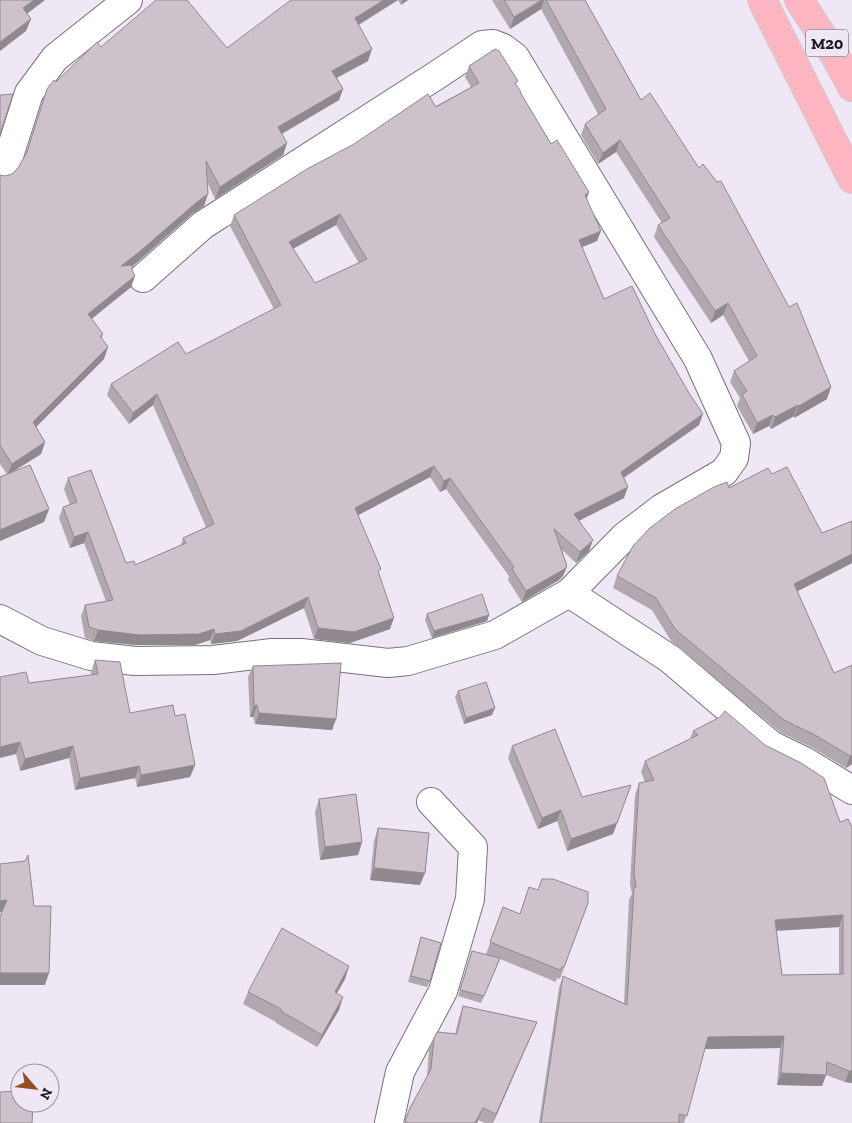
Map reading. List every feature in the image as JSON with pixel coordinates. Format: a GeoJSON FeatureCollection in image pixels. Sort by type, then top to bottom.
{"type":"FeatureCollection","features":[{"type":"Feature","properties":{"kind":"highway"},"geometry":{"type":"LineString","coordinates":[[762,0],[852,179]]}},
{"type":"Feature","properties":{"kind":"highway","name":"M20"},"geometry":{"type":"LineString","coordinates":[[799,0],[834,54],[852,87]]}},
{"type":"Feature","properties":{"kind":"street"},"geometry":{"type":"LineString","coordinates":[[0,172],[10,156],[29,93],[55,58],[128,0]]}},
{"type":"Feature","properties":{"kind":"street"},"geometry":{"type":"LineString","coordinates":[[0,619],[42,642],[100,657],[135,660],[213,660],[272,653],[301,653],[388,663],[408,661],[495,635],[569,593],[624,537],[654,514],[724,472],[734,458],[736,443],[698,359],[515,57],[504,48],[493,44],[482,45],[437,76],[203,225],[143,278]]}},
{"type":"Feature","properties":{"kind":"street"},"geometry":{"type":"LineString","coordinates":[[569,593],[670,659],[771,745],[804,761],[852,790]]}},
{"type":"Feature","properties":{"kind":"street"},"geometry":{"type":"LineString","coordinates":[[389,1123],[400,1072],[443,991],[470,899],[473,847],[431,802]]}},
{"type":"Feature","properties":{"kind":"building"},"geometry":{"type":"Polygon","coordinates":[[[0,0],[34,0],[23,8],[31,19],[0,42],[0,0]]]}},
{"type":"Feature","properties":{"kind":"building"},"geometry":{"type":"Polygon","coordinates":[[[156,0],[187,0],[227,48],[291,0],[384,0],[355,18],[372,49],[332,71],[343,89],[278,127],[287,143],[220,187],[206,161],[208,194],[121,266],[132,265],[135,276],[88,314],[103,334],[100,336],[108,347],[33,422],[45,442],[12,464],[0,445],[0,175],[12,174],[18,168],[27,152],[47,89],[54,80],[56,82],[97,42],[101,47],[156,0]]]}},
{"type":"Feature","properties":{"kind":"building"},"geometry":{"type":"Polygon","coordinates":[[[504,0],[542,0],[514,17],[504,0]]]}},
{"type":"Feature","properties":{"kind":"building"},"geometry":{"type":"Polygon","coordinates":[[[546,0],[585,0],[641,100],[650,93],[699,168],[703,164],[717,182],[721,181],[789,307],[797,303],[831,387],[799,406],[757,423],[742,394],[747,391],[734,371],[757,356],[728,303],[715,311],[658,225],[670,218],[620,140],[603,153],[585,124],[606,109],[546,0]]]}},
{"type":"Feature","properties":{"kind":"building"},"geometry":{"type":"Polygon","coordinates":[[[495,49],[499,51],[518,81],[515,83],[551,144],[557,140],[589,192],[585,195],[601,231],[579,240],[604,299],[632,286],[655,334],[703,414],[621,472],[628,487],[574,514],[593,540],[580,552],[554,529],[567,566],[526,591],[512,569],[514,567],[450,478],[444,481],[434,466],[355,508],[381,569],[378,571],[394,618],[354,632],[318,628],[308,597],[241,631],[215,634],[214,629],[199,634],[140,635],[98,630],[89,627],[85,605],[113,600],[88,532],[74,537],[63,507],[77,502],[68,478],[91,470],[126,563],[134,561],[135,565],[186,543],[183,538],[214,524],[157,394],[133,413],[111,384],[178,342],[186,354],[281,305],[234,215],[307,169],[354,144],[428,94],[436,107],[479,83],[469,66],[495,49]],[[340,214],[289,242],[315,283],[367,259],[340,214]]]}},
{"type":"Feature","properties":{"kind":"building"},"geometry":{"type":"Polygon","coordinates":[[[13,94],[0,134],[0,95],[13,94]]]}},
{"type":"Feature","properties":{"kind":"building"},"geometry":{"type":"Polygon","coordinates":[[[30,465],[49,509],[0,530],[0,477],[30,465]]]}},
{"type":"Feature","properties":{"kind":"building"},"geometry":{"type":"Polygon","coordinates":[[[787,467],[822,533],[852,521],[852,554],[794,584],[834,673],[852,665],[852,755],[850,756],[815,735],[784,720],[675,629],[656,598],[617,576],[633,546],[650,528],[675,509],[714,487],[727,482],[729,488],[768,468],[772,474],[787,467]]]}},
{"type":"Feature","properties":{"kind":"building"},"geometry":{"type":"Polygon","coordinates":[[[482,594],[489,615],[434,631],[427,614],[482,594]]]}},
{"type":"Feature","properties":{"kind":"building"},"geometry":{"type":"Polygon","coordinates":[[[95,660],[120,662],[130,713],[173,705],[175,716],[185,714],[195,765],[141,775],[139,766],[80,778],[73,746],[25,759],[20,742],[0,747],[0,677],[26,672],[29,683],[98,674],[95,660]]]}},
{"type":"Feature","properties":{"kind":"building"},"geometry":{"type":"Polygon","coordinates":[[[341,663],[336,719],[259,713],[257,705],[254,706],[253,666],[341,663]]]}},
{"type":"Feature","properties":{"kind":"building"},"geometry":{"type":"Polygon","coordinates":[[[486,682],[495,708],[466,718],[458,691],[486,682]]]}},
{"type":"Feature","properties":{"kind":"building"},"geometry":{"type":"Polygon","coordinates":[[[725,711],[765,745],[801,763],[824,778],[840,822],[848,819],[852,827],[852,1071],[827,1062],[826,1075],[781,1073],[784,1036],[708,1037],[687,1116],[679,1114],[679,1123],[541,1123],[563,976],[627,1005],[634,888],[636,887],[634,873],[639,783],[654,780],[645,761],[698,735],[693,731],[720,717],[725,711]],[[843,915],[775,920],[782,975],[843,974],[843,915]]]}},
{"type":"Feature","properties":{"kind":"building"},"geometry":{"type":"Polygon","coordinates":[[[555,729],[582,797],[631,785],[617,823],[571,839],[561,810],[542,818],[512,746],[555,729]]]}},
{"type":"Feature","properties":{"kind":"building"},"geometry":{"type":"Polygon","coordinates":[[[356,794],[362,842],[325,847],[319,799],[356,794]]]}},
{"type":"Feature","properties":{"kind":"building"},"geometry":{"type":"Polygon","coordinates":[[[378,828],[429,833],[425,873],[374,868],[378,828]]]}},
{"type":"Feature","properties":{"kind":"building"},"geometry":{"type":"Polygon","coordinates":[[[28,855],[34,906],[51,906],[49,973],[0,973],[0,916],[7,900],[0,901],[0,864],[25,861],[28,855]]]}},
{"type":"Feature","properties":{"kind":"building"},"geometry":{"type":"Polygon","coordinates":[[[542,879],[553,879],[588,892],[588,903],[564,967],[560,970],[490,942],[503,907],[520,914],[529,887],[538,890],[542,879]]]}},
{"type":"Feature","properties":{"kind":"building"},"geometry":{"type":"Polygon","coordinates":[[[282,928],[349,966],[335,992],[343,997],[322,1035],[281,1011],[281,1009],[248,992],[282,928]]]}},
{"type":"Feature","properties":{"kind":"building"},"geometry":{"type":"Polygon","coordinates":[[[421,937],[441,943],[430,981],[411,976],[421,937]]]}},
{"type":"Feature","properties":{"kind":"building"},"geometry":{"type":"Polygon","coordinates":[[[472,951],[500,958],[484,996],[460,990],[472,951]]]}},
{"type":"Feature","properties":{"kind":"building"},"geometry":{"type":"Polygon","coordinates":[[[463,1006],[537,1022],[496,1114],[483,1108],[475,1123],[408,1123],[405,1121],[410,1108],[431,1069],[434,1038],[437,1032],[457,1034],[463,1006]]]}},
{"type":"Feature","properties":{"kind":"building"},"geometry":{"type":"Polygon","coordinates":[[[0,1092],[10,1092],[10,1113],[32,1113],[32,1123],[0,1123],[0,1092]]]}}]}
